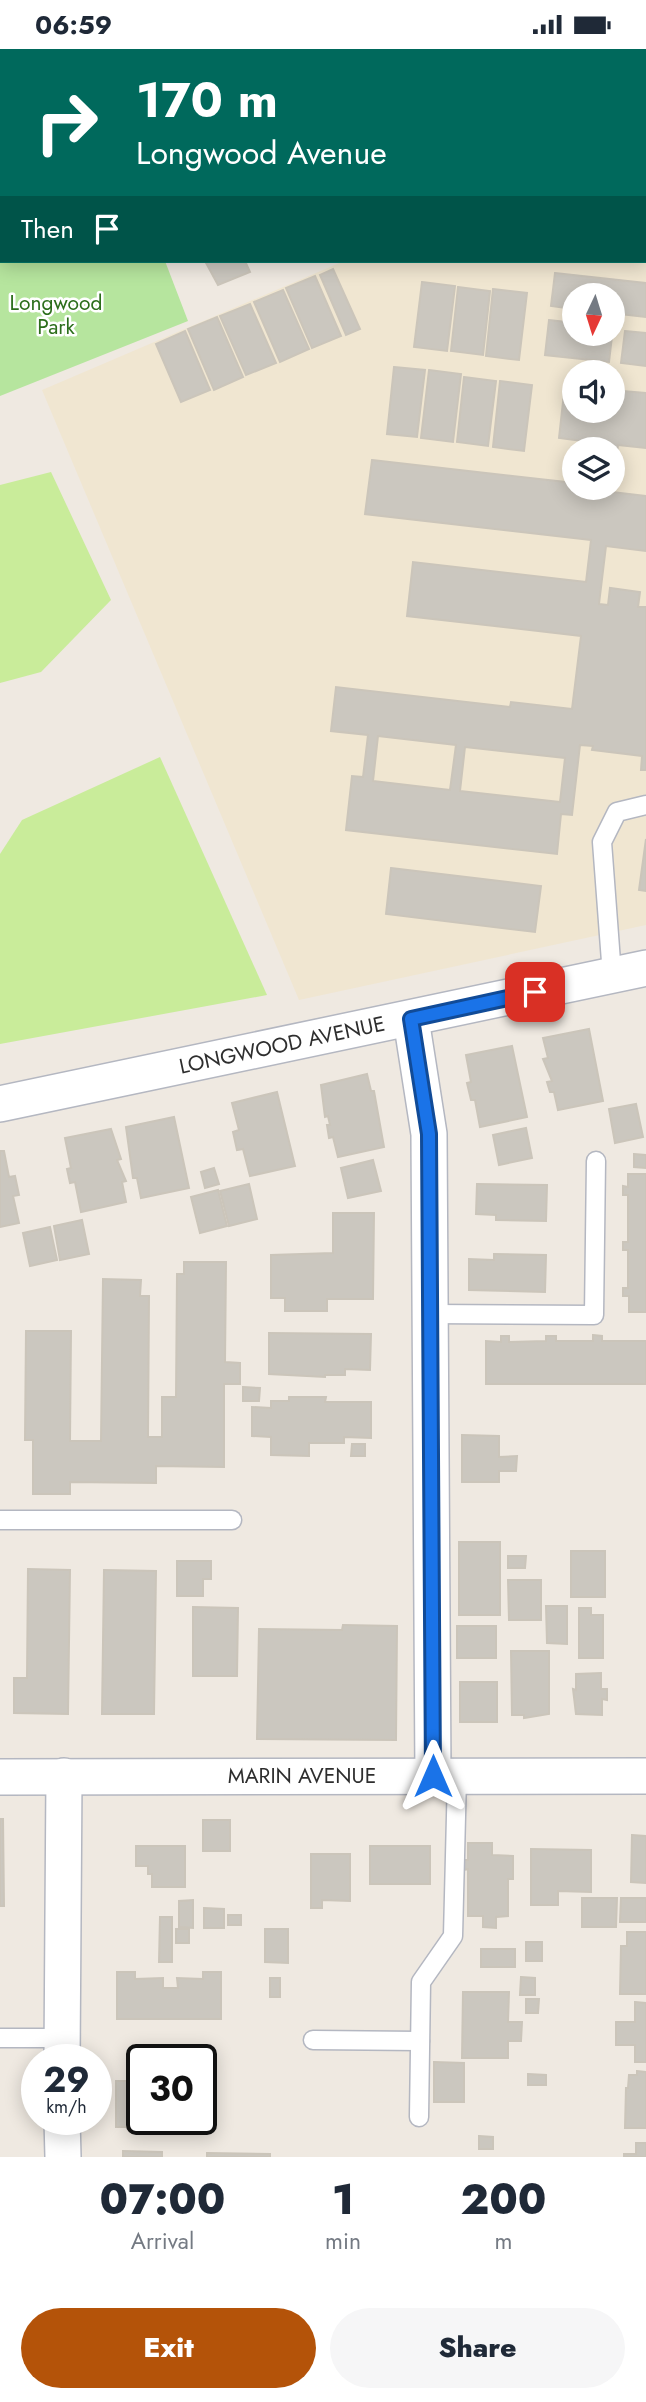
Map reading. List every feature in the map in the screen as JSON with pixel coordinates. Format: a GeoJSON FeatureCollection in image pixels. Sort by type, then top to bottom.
{"type":"FeatureCollection","features":[{"type":"Feature","properties":{"kind":"street","name":"LONGWOOD AVENUE"},"geometry":{"type":"LineString","coordinates":[[0,1104],[646,968]]}},
{"type":"Feature","properties":{"kind":"street"},"geometry":{"type":"LineString","coordinates":[[411,1019],[429,1134],[430,1314],[445,1776]]}},
{"type":"Feature","properties":{"kind":"street"},"geometry":{"type":"LineString","coordinates":[[62,2044],[64,1776]]}},
{"type":"Feature","properties":{"kind":"street","name":"MARIN AVENUE"},"geometry":{"type":"LineString","coordinates":[[0,1777],[646,1776]]}},
{"type":"Feature","properties":{"kind":"street"},"geometry":{"type":"LineString","coordinates":[[62,2135],[62,2157]]}},
{"type":"Feature","properties":{"kind":"lane"},"geometry":{"type":"LineString","coordinates":[[612,975],[602,842],[617,813],[646,805]]}},
{"type":"Feature","properties":{"kind":"lane"},"geometry":{"type":"LineString","coordinates":[[430,1314],[594,1315],[596,1161]]}},
{"type":"Feature","properties":{"kind":"lane"},"geometry":{"type":"LineString","coordinates":[[0,1520],[232,1520]]}},
{"type":"Feature","properties":{"kind":"lane"},"geometry":{"type":"LineString","coordinates":[[419,2117],[421,1982],[453,1936],[445,1776]]}},
{"type":"Feature","properties":{"kind":"lane"},"geometry":{"type":"LineString","coordinates":[[0,2038],[34,2044]]}},
{"type":"Feature","properties":{"kind":"lane"},"geometry":{"type":"LineString","coordinates":[[313,2040],[420,2041]]}},
{"type":"Feature","properties":{"kind":"shaded area"},"geometry":{"type":"Polygon","coordinates":[[[339,263],[646,263],[646,925],[299,1000],[42,390],[339,263]]]}},
{"type":"Feature","properties":{"kind":"green space","name":"Longwood Park"},"geometry":{"type":"Polygon","coordinates":[[[0,263],[166,263],[188,321],[0,396],[0,263]]]}},
{"type":"Feature","properties":{"kind":"green space"},"geometry":{"type":"Polygon","coordinates":[[[51,472],[111,600],[41,672],[0,683],[0,485],[51,472]]]}},
{"type":"Feature","properties":{"kind":"green space"},"geometry":{"type":"Polygon","coordinates":[[[160,757],[267,995],[0,1044],[0,854],[22,820],[160,757]]]}},
{"type":"Feature","properties":{"kind":"building"},"geometry":{"type":"Polygon","coordinates":[[[206,263],[246,263],[250,272],[218,285],[206,263]]]}},
{"type":"Feature","properties":{"kind":"building"},"geometry":{"type":"Polygon","coordinates":[[[333,269],[360,329],[346,335],[320,275],[333,269]]]}},
{"type":"Feature","properties":{"kind":"building"},"geometry":{"type":"Polygon","coordinates":[[[555,273],[646,283],[646,317],[625,315],[625,283],[562,283],[562,307],[551,306],[555,273]]]}},
{"type":"Feature","properties":{"kind":"building"},"geometry":{"type":"Polygon","coordinates":[[[315,276],[341,336],[312,348],[286,288],[315,276]]]}},
{"type":"Feature","properties":{"kind":"building"},"geometry":{"type":"Polygon","coordinates":[[[422,282],[455,286],[447,351],[414,347],[422,282]]]}},
{"type":"Feature","properties":{"kind":"building"},"geometry":{"type":"Polygon","coordinates":[[[458,287],[490,291],[483,355],[451,351],[458,287]]]}},
{"type":"Feature","properties":{"kind":"building"},"geometry":{"type":"Polygon","coordinates":[[[493,289],[527,293],[519,360],[486,356],[493,289]]]}},
{"type":"Feature","properties":{"kind":"building"},"geometry":{"type":"Polygon","coordinates":[[[283,290],[309,349],[280,362],[254,302],[283,290]]]}},
{"type":"Feature","properties":{"kind":"building"},"geometry":{"type":"Polygon","coordinates":[[[250,304],[276,363],[246,375],[220,316],[250,304]]]}},
{"type":"Feature","properties":{"kind":"building"},"geometry":{"type":"Polygon","coordinates":[[[217,317],[243,377],[214,390],[188,329],[217,317]]]}},
{"type":"Feature","properties":{"kind":"building"},"geometry":{"type":"Polygon","coordinates":[[[549,320],[562,322],[562,347],[611,347],[609,360],[545,355],[549,320]]]}},
{"type":"Feature","properties":{"kind":"building"},"geometry":{"type":"Polygon","coordinates":[[[185,331],[210,390],[181,402],[156,344],[185,331]]]}},
{"type":"Feature","properties":{"kind":"building"},"geometry":{"type":"Polygon","coordinates":[[[625,331],[646,333],[646,366],[625,363],[625,360],[621,360],[625,331]]]}},
{"type":"Feature","properties":{"kind":"building"},"geometry":{"type":"Polygon","coordinates":[[[394,367],[425,370],[417,437],[387,434],[394,367]]]}},
{"type":"Feature","properties":{"kind":"building"},"geometry":{"type":"Polygon","coordinates":[[[429,370],[461,374],[453,442],[421,438],[429,370]]]}},
{"type":"Feature","properties":{"kind":"building"},"geometry":{"type":"Polygon","coordinates":[[[464,377],[496,381],[488,446],[457,442],[464,377]]]}},
{"type":"Feature","properties":{"kind":"building"},"geometry":{"type":"Polygon","coordinates":[[[500,381],[532,385],[524,451],[493,447],[500,381]]]}},
{"type":"Feature","properties":{"kind":"building"},"geometry":{"type":"Polygon","coordinates":[[[625,391],[646,393],[646,448],[625,446],[625,437],[559,438],[562,411],[562,423],[625,423],[625,391]]]}},
{"type":"Feature","properties":{"kind":"building"},"geometry":{"type":"Polygon","coordinates":[[[372,460],[562,482],[562,500],[625,500],[625,494],[646,496],[646,551],[606,546],[599,604],[608,605],[610,588],[640,592],[638,607],[646,607],[646,770],[641,770],[642,756],[592,750],[593,746],[580,745],[572,815],[561,814],[557,854],[346,830],[352,776],[363,777],[368,735],[331,731],[336,687],[510,707],[511,702],[572,709],[581,636],[407,616],[413,562],[586,582],[591,540],[365,514],[372,460]],[[378,736],[373,781],[450,790],[456,745],[378,736]],[[465,747],[460,791],[560,802],[565,758],[465,747]]]}},
{"type":"Feature","properties":{"kind":"building"},"geometry":{"type":"Polygon","coordinates":[[[646,839],[646,891],[639,890],[646,839]]]}},
{"type":"Feature","properties":{"kind":"building"},"geometry":{"type":"Polygon","coordinates":[[[391,868],[541,886],[535,932],[386,914],[391,868]]]}},
{"type":"Feature","properties":{"kind":"building"},"geometry":{"type":"Polygon","coordinates":[[[589,1029],[603,1101],[558,1110],[554,1092],[550,1092],[547,1082],[552,1081],[543,1059],[548,1058],[543,1038],[589,1029]]]}},
{"type":"Feature","properties":{"kind":"building"},"geometry":{"type":"Polygon","coordinates":[[[512,1046],[527,1117],[480,1127],[475,1100],[471,1100],[467,1083],[471,1082],[466,1055],[512,1046]]]}},
{"type":"Feature","properties":{"kind":"building"},"geometry":{"type":"Polygon","coordinates":[[[367,1074],[371,1091],[374,1091],[384,1147],[338,1157],[333,1137],[329,1138],[327,1125],[330,1125],[328,1116],[325,1117],[321,1085],[367,1074]]]}},
{"type":"Feature","properties":{"kind":"building"},"geometry":{"type":"Polygon","coordinates":[[[277,1092],[295,1166],[250,1176],[243,1149],[237,1150],[233,1132],[239,1130],[232,1103],[277,1092]]]}},
{"type":"Feature","properties":{"kind":"building"},"geometry":{"type":"Polygon","coordinates":[[[636,1104],[643,1137],[615,1143],[609,1109],[636,1104]]]}},
{"type":"Feature","properties":{"kind":"building"},"geometry":{"type":"Polygon","coordinates":[[[174,1117],[189,1188],[141,1198],[137,1178],[133,1178],[126,1127],[174,1117]]]}},
{"type":"Feature","properties":{"kind":"building"},"geometry":{"type":"Polygon","coordinates":[[[526,1128],[532,1158],[499,1165],[493,1135],[526,1128]]]}},
{"type":"Feature","properties":{"kind":"building"},"geometry":{"type":"Polygon","coordinates":[[[111,1129],[121,1159],[117,1160],[126,1181],[122,1182],[126,1202],[81,1212],[75,1182],[70,1183],[67,1169],[71,1168],[65,1138],[111,1129]]]}},
{"type":"Feature","properties":{"kind":"building"},"geometry":{"type":"Polygon","coordinates":[[[0,1151],[4,1151],[9,1177],[15,1176],[19,1195],[13,1196],[19,1223],[0,1227],[0,1151]]]}},
{"type":"Feature","properties":{"kind":"building"},"geometry":{"type":"Polygon","coordinates":[[[634,1154],[646,1155],[646,1168],[634,1167],[634,1154]]]}},
{"type":"Feature","properties":{"kind":"building"},"geometry":{"type":"Polygon","coordinates":[[[373,1160],[381,1191],[348,1198],[341,1168],[373,1160]]]}},
{"type":"Feature","properties":{"kind":"building"},"geometry":{"type":"Polygon","coordinates":[[[214,1168],[219,1184],[205,1188],[201,1172],[214,1168]]]}},
{"type":"Feature","properties":{"kind":"building"},"geometry":{"type":"Polygon","coordinates":[[[628,1174],[646,1174],[646,1312],[629,1312],[629,1296],[623,1296],[623,1288],[628,1288],[628,1250],[623,1250],[623,1242],[628,1242],[628,1195],[623,1195],[623,1186],[628,1187],[628,1174]]]}},
{"type":"Feature","properties":{"kind":"building"},"geometry":{"type":"Polygon","coordinates":[[[249,1184],[257,1219],[229,1226],[220,1191],[249,1184]]]}},
{"type":"Feature","properties":{"kind":"building"},"geometry":{"type":"Polygon","coordinates":[[[477,1184],[547,1185],[546,1221],[496,1220],[496,1215],[476,1214],[477,1184]]]}},
{"type":"Feature","properties":{"kind":"building"},"geometry":{"type":"Polygon","coordinates":[[[218,1190],[227,1226],[200,1233],[191,1197],[218,1190]]]}},
{"type":"Feature","properties":{"kind":"building"},"geometry":{"type":"Polygon","coordinates":[[[333,1213],[374,1213],[373,1299],[327,1299],[327,1311],[285,1311],[285,1298],[271,1298],[271,1255],[333,1253],[333,1213]]]}},
{"type":"Feature","properties":{"kind":"building"},"geometry":{"type":"Polygon","coordinates":[[[82,1220],[89,1254],[60,1260],[54,1226],[82,1220]]]}},
{"type":"Feature","properties":{"kind":"building"},"geometry":{"type":"Polygon","coordinates":[[[50,1227],[57,1260],[30,1266],[23,1233],[50,1227]]]}},
{"type":"Feature","properties":{"kind":"building"},"geometry":{"type":"Polygon","coordinates":[[[494,1254],[546,1255],[545,1292],[469,1290],[469,1259],[494,1260],[494,1254]]]}},
{"type":"Feature","properties":{"kind":"building"},"geometry":{"type":"Polygon","coordinates":[[[184,1262],[226,1262],[225,1362],[240,1363],[240,1384],[224,1384],[224,1467],[156,1466],[156,1483],[70,1482],[70,1494],[33,1494],[33,1440],[25,1440],[26,1331],[71,1331],[70,1441],[101,1441],[103,1279],[141,1280],[140,1296],[149,1296],[148,1437],[162,1437],[162,1397],[176,1397],[177,1274],[184,1274],[184,1262]]]}},
{"type":"Feature","properties":{"kind":"building"},"geometry":{"type":"Polygon","coordinates":[[[269,1333],[371,1334],[370,1370],[345,1369],[345,1375],[325,1377],[269,1374],[269,1333]]]}},
{"type":"Feature","properties":{"kind":"building"},"geometry":{"type":"Polygon","coordinates":[[[593,1335],[602,1336],[602,1341],[646,1341],[646,1384],[486,1384],[486,1341],[501,1342],[501,1336],[509,1336],[509,1342],[546,1341],[546,1336],[556,1336],[556,1341],[593,1341],[593,1335]]]}},
{"type":"Feature","properties":{"kind":"building"},"geometry":{"type":"Polygon","coordinates":[[[243,1387],[260,1388],[259,1401],[243,1401],[243,1387]]]}},
{"type":"Feature","properties":{"kind":"building"},"geometry":{"type":"Polygon","coordinates":[[[289,1397],[326,1397],[325,1402],[371,1402],[371,1438],[344,1437],[344,1443],[309,1443],[309,1456],[271,1455],[271,1437],[252,1436],[252,1407],[271,1408],[271,1401],[289,1401],[289,1397]]]}},
{"type":"Feature","properties":{"kind":"building"},"geometry":{"type":"Polygon","coordinates":[[[462,1435],[499,1436],[499,1457],[517,1456],[516,1471],[499,1471],[499,1482],[462,1482],[462,1435]]]}},
{"type":"Feature","properties":{"kind":"building"},"geometry":{"type":"Polygon","coordinates":[[[352,1444],[365,1444],[365,1456],[351,1456],[352,1444]]]}},
{"type":"Feature","properties":{"kind":"building"},"geometry":{"type":"Polygon","coordinates":[[[459,1542],[500,1542],[500,1615],[459,1615],[459,1542]]]}},
{"type":"Feature","properties":{"kind":"building"},"geometry":{"type":"Polygon","coordinates":[[[571,1551],[605,1551],[605,1597],[571,1597],[571,1551]]]}},
{"type":"Feature","properties":{"kind":"building"},"geometry":{"type":"Polygon","coordinates":[[[508,1556],[526,1556],[525,1568],[508,1568],[508,1556]]]}},
{"type":"Feature","properties":{"kind":"building"},"geometry":{"type":"Polygon","coordinates":[[[177,1561],[211,1561],[211,1579],[203,1579],[203,1596],[177,1596],[177,1561]]]}},
{"type":"Feature","properties":{"kind":"building"},"geometry":{"type":"Polygon","coordinates":[[[28,1569],[70,1570],[68,1714],[14,1713],[14,1678],[27,1678],[28,1569]]]}},
{"type":"Feature","properties":{"kind":"building"},"geometry":{"type":"Polygon","coordinates":[[[104,1570],[156,1571],[154,1714],[102,1714],[104,1570]]]}},
{"type":"Feature","properties":{"kind":"building"},"geometry":{"type":"Polygon","coordinates":[[[508,1580],[541,1580],[541,1620],[509,1620],[508,1580]]]}},
{"type":"Feature","properties":{"kind":"building"},"geometry":{"type":"Polygon","coordinates":[[[546,1606],[567,1606],[567,1644],[547,1643],[546,1606]]]}},
{"type":"Feature","properties":{"kind":"building"},"geometry":{"type":"Polygon","coordinates":[[[193,1607],[238,1608],[237,1676],[193,1676],[193,1607]]]}},
{"type":"Feature","properties":{"kind":"building"},"geometry":{"type":"Polygon","coordinates":[[[579,1608],[591,1608],[591,1615],[603,1615],[603,1658],[579,1658],[579,1608]]]}},
{"type":"Feature","properties":{"kind":"building"},"geometry":{"type":"Polygon","coordinates":[[[343,1625],[397,1626],[396,1740],[257,1739],[259,1629],[342,1630],[343,1625]]]}},
{"type":"Feature","properties":{"kind":"building"},"geometry":{"type":"Polygon","coordinates":[[[457,1626],[496,1626],[496,1658],[457,1658],[457,1626]]]}},
{"type":"Feature","properties":{"kind":"building"},"geometry":{"type":"Polygon","coordinates":[[[511,1651],[549,1651],[549,1714],[524,1718],[524,1715],[512,1715],[511,1651]]]}},
{"type":"Feature","properties":{"kind":"building"},"geometry":{"type":"Polygon","coordinates":[[[601,1673],[601,1689],[607,1689],[607,1700],[602,1699],[602,1715],[576,1714],[573,1689],[576,1690],[576,1674],[601,1673]]]}},
{"type":"Feature","properties":{"kind":"building"},"geometry":{"type":"Polygon","coordinates":[[[460,1682],[497,1682],[497,1722],[460,1722],[460,1682]]]}},
{"type":"Feature","properties":{"kind":"building"},"geometry":{"type":"Polygon","coordinates":[[[0,1819],[3,1819],[4,1906],[0,1906],[0,1819]]]}},
{"type":"Feature","properties":{"kind":"building"},"geometry":{"type":"Polygon","coordinates":[[[203,1820],[230,1820],[230,1851],[203,1851],[203,1820]]]}},
{"type":"Feature","properties":{"kind":"building"},"geometry":{"type":"Polygon","coordinates":[[[632,1835],[646,1836],[646,1883],[631,1882],[632,1835]]]}},
{"type":"Feature","properties":{"kind":"building"},"geometry":{"type":"Polygon","coordinates":[[[468,1843],[492,1843],[492,1855],[513,1856],[513,1879],[508,1879],[508,1916],[496,1917],[496,1928],[483,1927],[483,1916],[468,1916],[468,1869],[464,1870],[464,1860],[468,1860],[468,1843]]]}},
{"type":"Feature","properties":{"kind":"building"},"geometry":{"type":"Polygon","coordinates":[[[136,1846],[185,1846],[185,1887],[152,1887],[152,1874],[148,1874],[148,1866],[136,1866],[136,1846]]]}},
{"type":"Feature","properties":{"kind":"building"},"geometry":{"type":"Polygon","coordinates":[[[370,1846],[430,1846],[430,1884],[370,1884],[370,1846]]]}},
{"type":"Feature","properties":{"kind":"building"},"geometry":{"type":"Polygon","coordinates":[[[531,1849],[591,1850],[591,1892],[558,1891],[558,1905],[531,1905],[531,1849]]]}},
{"type":"Feature","properties":{"kind":"building"},"geometry":{"type":"Polygon","coordinates":[[[311,1854],[350,1854],[350,1901],[322,1900],[322,1908],[311,1908],[311,1854]]]}},
{"type":"Feature","properties":{"kind":"building"},"geometry":{"type":"Polygon","coordinates":[[[582,1898],[617,1898],[616,1927],[582,1927],[582,1898]]]}},
{"type":"Feature","properties":{"kind":"building"},"geometry":{"type":"Polygon","coordinates":[[[621,1898],[646,1898],[646,1922],[620,1922],[621,1898]]]}},
{"type":"Feature","properties":{"kind":"building"},"geometry":{"type":"Polygon","coordinates":[[[193,1900],[193,1928],[179,1927],[179,1901],[193,1900]]]}},
{"type":"Feature","properties":{"kind":"building"},"geometry":{"type":"Polygon","coordinates":[[[204,1908],[224,1909],[224,1928],[204,1928],[204,1908]]]}},
{"type":"Feature","properties":{"kind":"building"},"geometry":{"type":"Polygon","coordinates":[[[228,1915],[241,1915],[241,1925],[228,1925],[228,1915]]]}},
{"type":"Feature","properties":{"kind":"building"},"geometry":{"type":"Polygon","coordinates":[[[160,1917],[172,1917],[172,1962],[159,1962],[160,1917]]]}},
{"type":"Feature","properties":{"kind":"building"},"geometry":{"type":"Polygon","coordinates":[[[176,1929],[189,1929],[189,1943],[176,1943],[176,1929]]]}},
{"type":"Feature","properties":{"kind":"building"},"geometry":{"type":"Polygon","coordinates":[[[265,1929],[288,1929],[288,1963],[265,1962],[265,1929]]]}},
{"type":"Feature","properties":{"kind":"building"},"geometry":{"type":"Polygon","coordinates":[[[627,1932],[646,1932],[646,1994],[620,1994],[621,1946],[627,1946],[627,1932]]]}},
{"type":"Feature","properties":{"kind":"building"},"geometry":{"type":"Polygon","coordinates":[[[526,1942],[542,1942],[542,1961],[526,1961],[526,1942]]]}},
{"type":"Feature","properties":{"kind":"building"},"geometry":{"type":"Polygon","coordinates":[[[481,1949],[515,1949],[515,1967],[481,1967],[481,1949]]]}},
{"type":"Feature","properties":{"kind":"building"},"geometry":{"type":"Polygon","coordinates":[[[117,1972],[135,1972],[135,1979],[163,1978],[163,1988],[178,1988],[177,1978],[203,1979],[203,1972],[221,1972],[221,2019],[117,2019],[117,1972]]]}},
{"type":"Feature","properties":{"kind":"building"},"geometry":{"type":"Polygon","coordinates":[[[521,1977],[535,1978],[535,1995],[520,1995],[521,1977]]]}},
{"type":"Feature","properties":{"kind":"building"},"geometry":{"type":"Polygon","coordinates":[[[270,1978],[280,1978],[280,1997],[270,1997],[270,1978]]]}},
{"type":"Feature","properties":{"kind":"building"},"geometry":{"type":"Polygon","coordinates":[[[463,1992],[509,1992],[508,2022],[522,2022],[521,2041],[508,2041],[508,2058],[462,2058],[463,1992]]]}},
{"type":"Feature","properties":{"kind":"building"},"geometry":{"type":"Polygon","coordinates":[[[526,1999],[539,1999],[538,2013],[526,2013],[526,1999]]]}},
{"type":"Feature","properties":{"kind":"building"},"geometry":{"type":"Polygon","coordinates":[[[635,2002],[646,2003],[646,2062],[635,2062],[635,2045],[616,2045],[616,2022],[635,2022],[635,2002]]]}},
{"type":"Feature","properties":{"kind":"building"},"geometry":{"type":"Polygon","coordinates":[[[434,2062],[464,2063],[464,2102],[434,2102],[434,2062]]]}},
{"type":"Feature","properties":{"kind":"building"},"geometry":{"type":"Polygon","coordinates":[[[637,2071],[646,2072],[646,2128],[625,2128],[626,2088],[629,2075],[637,2075],[637,2071]]]}},
{"type":"Feature","properties":{"kind":"building"},"geometry":{"type":"Polygon","coordinates":[[[528,2074],[546,2075],[546,2085],[528,2085],[528,2074]]]}},
{"type":"Feature","properties":{"kind":"building"},"geometry":{"type":"Polygon","coordinates":[[[116,2081],[126,2081],[126,2127],[116,2127],[116,2081]]]}},
{"type":"Feature","properties":{"kind":"building"},"geometry":{"type":"Polygon","coordinates":[[[479,2136],[493,2137],[493,2149],[479,2149],[479,2136]]]}},
{"type":"Feature","properties":{"kind":"building"},"geometry":{"type":"Polygon","coordinates":[[[636,2143],[646,2143],[646,2157],[624,2157],[624,2154],[636,2154],[636,2143]]]}},
{"type":"Feature","properties":{"kind":"building"},"geometry":{"type":"Polygon","coordinates":[[[123,2151],[162,2152],[162,2157],[123,2157],[123,2151]]]}},
{"type":"Feature","properties":{"kind":"building"},"geometry":{"type":"Polygon","coordinates":[[[207,2153],[270,2154],[270,2157],[207,2157],[207,2153]]]}},
{"type":"Feature","properties":{"kind":"route"},"geometry":{"type":"LineString","coordinates":[[433,1776],[429,1134],[411,1019],[535,992]]}}]}
